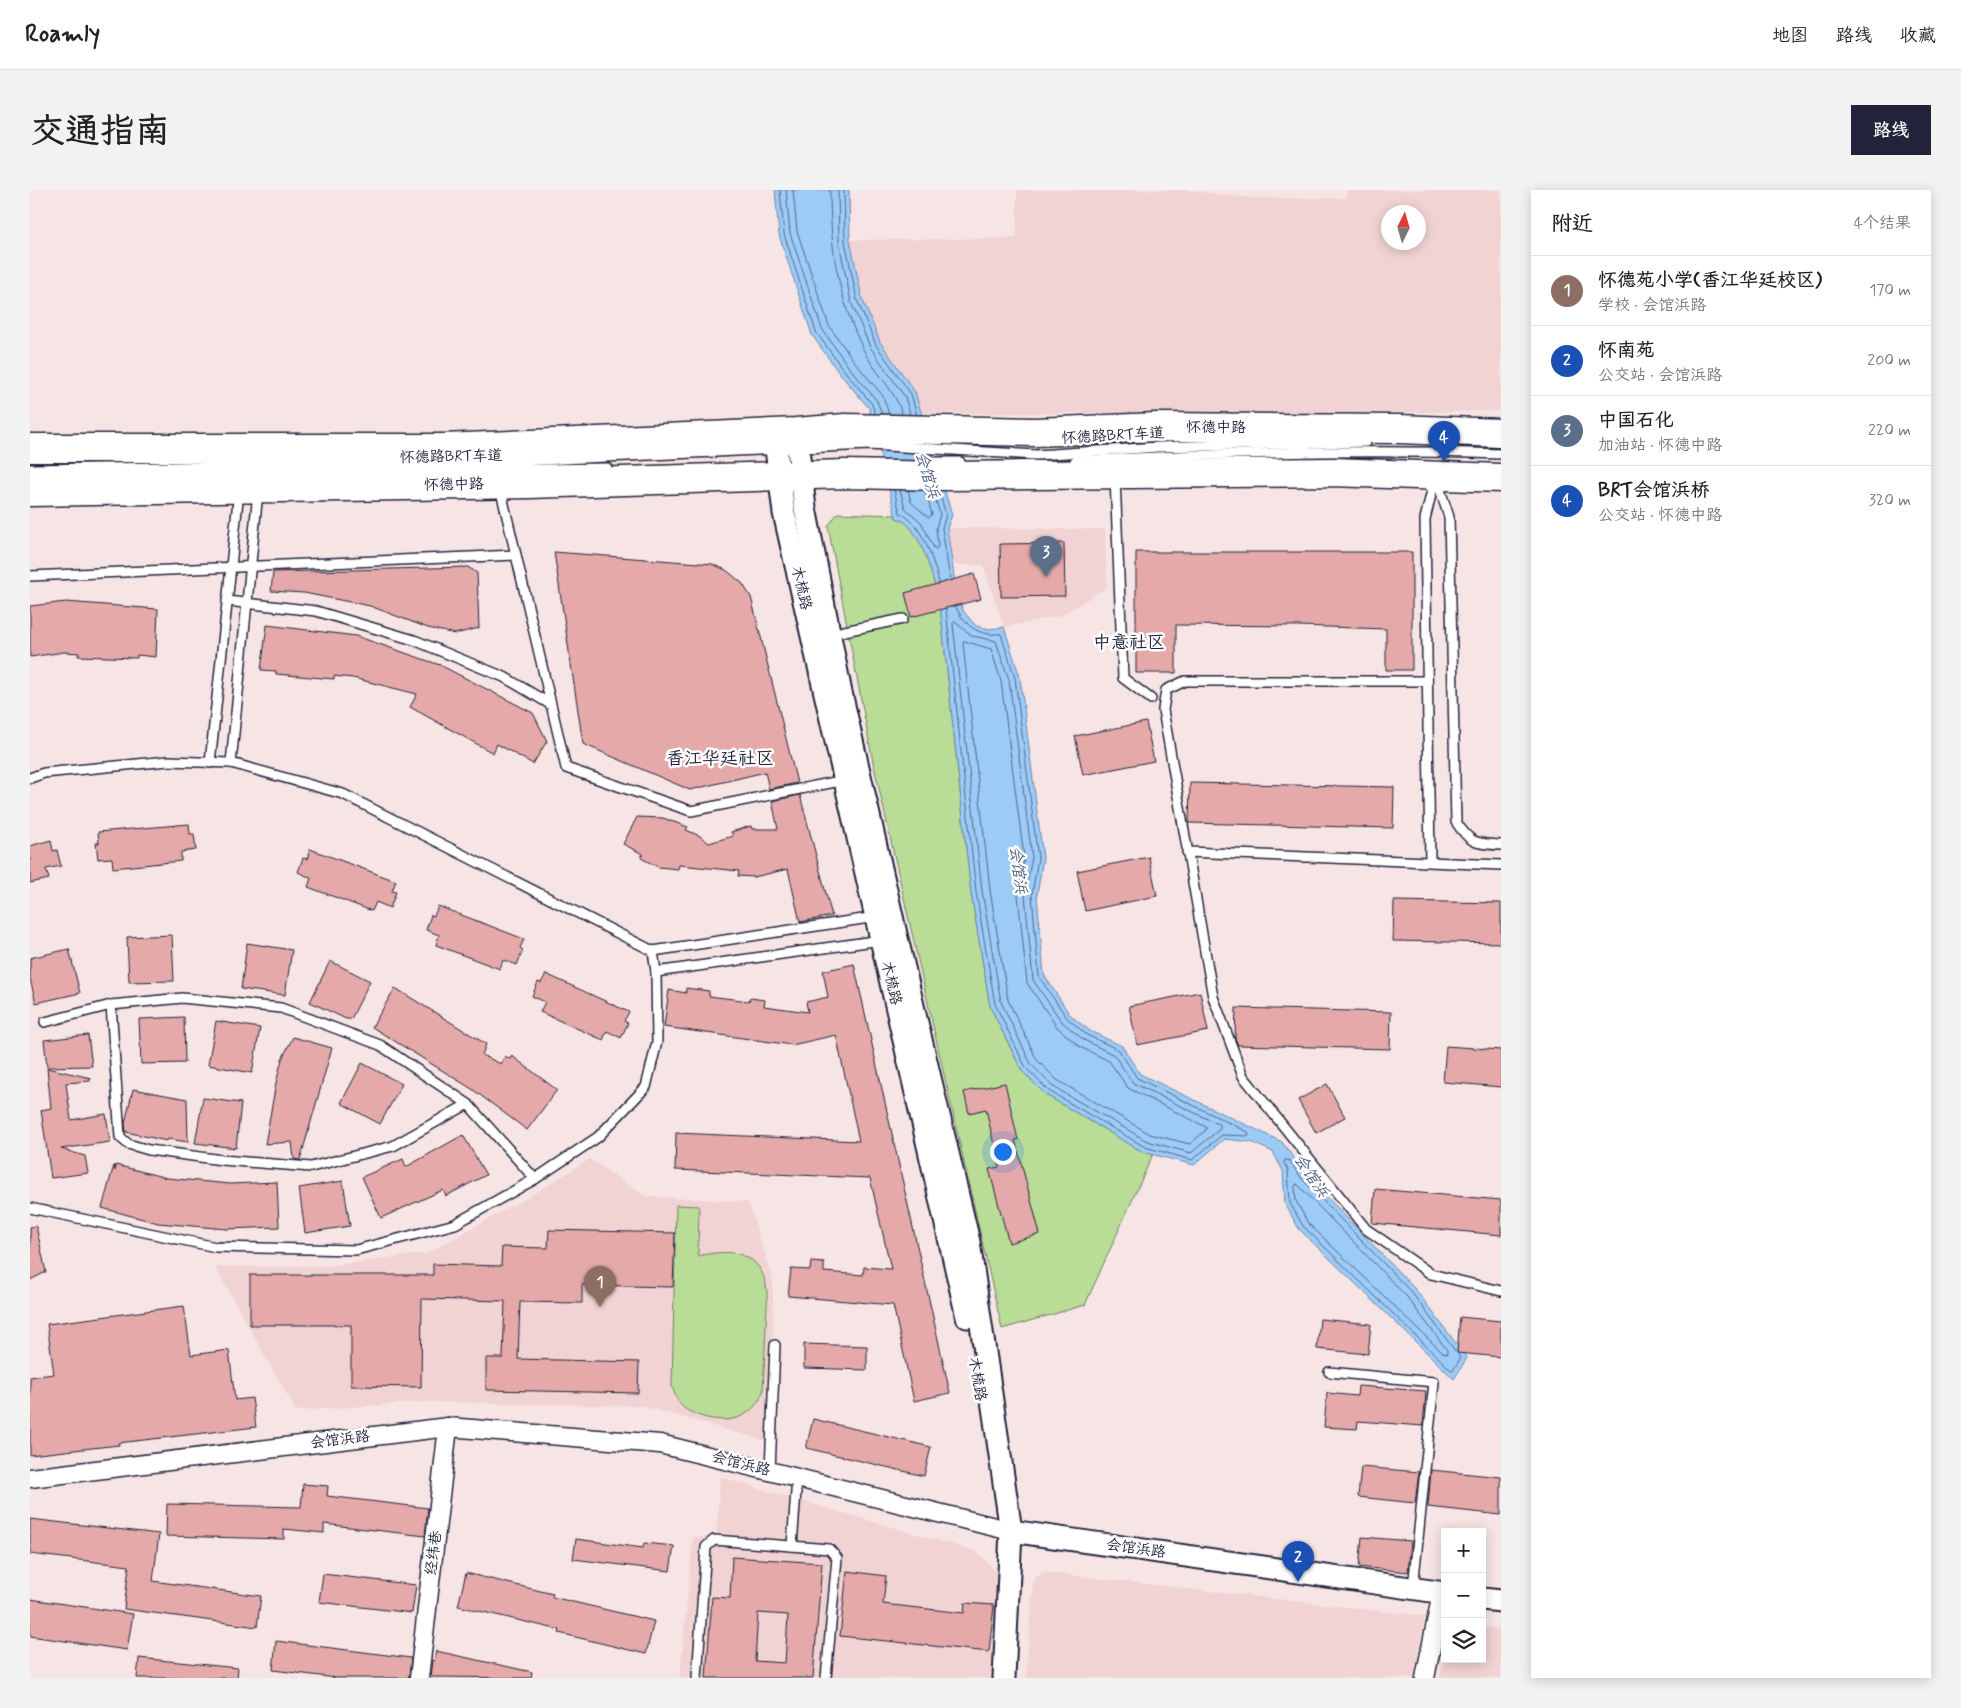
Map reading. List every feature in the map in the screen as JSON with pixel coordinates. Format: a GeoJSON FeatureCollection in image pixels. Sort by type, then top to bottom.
{"type":"FeatureCollection","features":[{"type":"Feature","properties":{"kind":"main road","name":"怀德中路"},"geometry":{"type":"LineString","coordinates":[[30,492],[735,479],[788,458],[845,428],[869,437],[934,439],[1035,432],[1157,427],[1390,429],[1501,433]]}},
{"type":"Feature","properties":{"kind":"main road","name":"怀德中路"},"geometry":{"type":"LineString","coordinates":[[30,448],[444,448],[788,458],[878,476],[953,467]]}},
{"type":"Feature","properties":{"kind":"main road"},"geometry":{"type":"LineString","coordinates":[[953,467],[1115,474],[1332,472],[1501,478]]}},
{"type":"Feature","properties":{"kind":"street","name":"木梳路"},"geometry":{"type":"LineString","coordinates":[[788,458],[805,508],[840,688],[969,1242],[1011,1532],[1004,1678]]}},
{"type":"Feature","properties":{"kind":"street","name":"木梳路"},"geometry":{"type":"LineString","coordinates":[[788,458],[784,514],[966,1308],[995,1500],[1011,1532]]}},
{"type":"Feature","properties":{"kind":"street","name":"会馆浜路"},"geometry":{"type":"LineString","coordinates":[[30,1478],[448,1427],[660,1444],[1011,1532],[1441,1593]]}},
{"type":"Feature","properties":{"kind":"street","name":"经纬巷"},"geometry":{"type":"LineString","coordinates":[[419,1678],[448,1427]]}},
{"type":"Feature","properties":{"kind":"street"},"geometry":{"type":"LineString","coordinates":[[1486,1599],[1501,1601]]}},
{"type":"Feature","properties":{"kind":"street"},"geometry":{"type":"LineString","coordinates":[[1425,1678],[1441,1602]]}},
{"type":"Feature","properties":{"kind":"lane","name":"怀德路BRT车道"},"geometry":{"type":"LineString","coordinates":[[934,439],[1037,455],[1158,447],[1375,442]]}},
{"type":"Feature","properties":{"kind":"lane"},"geometry":{"type":"LineString","coordinates":[[1472,444],[1501,445]]}},
{"type":"Feature","properties":{"kind":"lane","name":"怀德路BRT车道"},"geometry":{"type":"LineString","coordinates":[[1017,464],[1159,456],[1394,451],[1501,454]]}},
{"type":"Feature","properties":{"kind":"lane","name":"怀德路BRT车道"},"geometry":{"type":"LineString","coordinates":[[30,469],[788,458]]}},
{"type":"Feature","properties":{"kind":"lane"},"geometry":{"type":"LineString","coordinates":[[912,462],[953,467]]}},
{"type":"Feature","properties":{"kind":"lane","name":"怀德路BRT车道"},"geometry":{"type":"LineString","coordinates":[[30,477],[617,468]]}},
{"type":"Feature","properties":{"kind":"lane"},"geometry":{"type":"LineString","coordinates":[[1115,474],[1123,678],[1151,698]]}},
{"type":"Feature","properties":{"kind":"lane"},"geometry":{"type":"LineString","coordinates":[[1430,861],[1425,519],[1435,475]]}},
{"type":"Feature","properties":{"kind":"lane"},"geometry":{"type":"LineString","coordinates":[[1435,475],[1449,517],[1456,822],[1467,838],[1483,845],[1501,845]]}},
{"type":"Feature","properties":{"kind":"lane"},"geometry":{"type":"LineString","coordinates":[[499,484],[566,768],[691,811],[845,780]]}},
{"type":"Feature","properties":{"kind":"lane"},"geometry":{"type":"LineString","coordinates":[[232,763],[251,567],[249,488]]}},
{"type":"Feature","properties":{"kind":"lane"},"geometry":{"type":"LineString","coordinates":[[210,762],[231,568],[249,488]]}},
{"type":"Feature","properties":{"kind":"lane"},"geometry":{"type":"LineString","coordinates":[[30,576],[516,555]]}},
{"type":"Feature","properties":{"kind":"lane"},"geometry":{"type":"LineString","coordinates":[[227,601],[316,611],[414,640],[504,678],[550,704]]}},
{"type":"Feature","properties":{"kind":"lane"},"geometry":{"type":"LineString","coordinates":[[829,634],[903,618]]}},
{"type":"Feature","properties":{"kind":"lane"},"geometry":{"type":"LineString","coordinates":[[1427,681],[1185,682],[1166,690],[1163,710],[1213,997],[1243,1076],[1366,1229],[1431,1274],[1501,1291]]}},
{"type":"Feature","properties":{"kind":"lane"},"geometry":{"type":"LineString","coordinates":[[30,778],[44,773],[168,761],[232,763],[343,794],[653,951],[876,917]]}},
{"type":"Feature","properties":{"kind":"lane"},"geometry":{"type":"LineString","coordinates":[[1187,852],[1501,865]]}},
{"type":"Feature","properties":{"kind":"lane"},"geometry":{"type":"LineString","coordinates":[[656,972],[881,940]]}},
{"type":"Feature","properties":{"kind":"lane"},"geometry":{"type":"LineString","coordinates":[[30,1208],[216,1247],[356,1250],[455,1224],[535,1179],[598,1137],[646,1087],[657,1042],[656,972],[653,951]]}},
{"type":"Feature","properties":{"kind":"lane"},"geometry":{"type":"LineString","coordinates":[[45,1022],[111,1005],[182,998],[281,1008],[380,1046],[468,1104],[535,1179]]}},
{"type":"Feature","properties":{"kind":"lane"},"geometry":{"type":"LineString","coordinates":[[111,1005],[120,1137],[128,1144],[149,1150],[222,1160],[311,1167],[393,1146],[468,1104]]}},
{"type":"Feature","properties":{"kind":"lane"},"geometry":{"type":"LineString","coordinates":[[770,1471],[775,1346]]}},
{"type":"Feature","properties":{"kind":"lane"},"geometry":{"type":"LineString","coordinates":[[1329,1372],[1434,1382],[1413,1589]]}},
{"type":"Feature","properties":{"kind":"lane"},"geometry":{"type":"LineString","coordinates":[[792,1546],[796,1478]]}},
{"type":"Feature","properties":{"kind":"lane"},"geometry":{"type":"LineString","coordinates":[[697,1678],[706,1547],[714,1540],[829,1549],[837,1558],[826,1678]]}},
{"type":"Feature","properties":{"kind":"shaded area"},"geometry":{"type":"Polygon","coordinates":[[[1017,190],[1186,190],[1249,198],[1346,198],[1346,190],[1501,190],[1501,411],[921,413],[915,392],[880,342],[862,298],[850,240],[1017,238],[1017,190]]]}},
{"type":"Feature","properties":{"kind":"shaded area"},"geometry":{"type":"Polygon","coordinates":[[[947,528],[1105,529],[1107,587],[1060,616],[1004,627],[983,565],[952,565],[947,528]]]}},
{"type":"Feature","properties":{"kind":"shaded area"},"geometry":{"type":"Polygon","coordinates":[[[590,1159],[645,1196],[748,1202],[773,1279],[773,1336],[767,1441],[642,1406],[426,1402],[296,1411],[215,1267],[328,1266],[427,1253],[532,1195],[590,1159]]]}},
{"type":"Feature","properties":{"kind":"shaded area"},"geometry":{"type":"Polygon","coordinates":[[[720,1477],[978,1552],[997,1573],[996,1678],[680,1678],[693,1537],[716,1537],[720,1477]]]}},
{"type":"Feature","properties":{"kind":"shaded area"},"geometry":{"type":"Polygon","coordinates":[[[1043,1572],[1425,1616],[1414,1678],[1026,1678],[1033,1580],[1043,1572]]]}},
{"type":"Feature","properties":{"kind":"shaded area"},"geometry":{"type":"Polygon","coordinates":[[[1486,1627],[1501,1629],[1501,1678],[1440,1678],[1442,1663],[1486,1663],[1486,1627]]]}},
{"type":"Feature","properties":{"kind":"green space"},"geometry":{"type":"Polygon","coordinates":[[[838,513],[895,515],[896,518],[905,522],[913,530],[930,569],[940,605],[971,893],[990,1006],[1022,1071],[1046,1095],[1143,1152],[1153,1154],[1085,1305],[1002,1329],[873,762],[828,526],[838,513]]]}},
{"type":"Feature","properties":{"kind":"green space"},"geometry":{"type":"Polygon","coordinates":[[[676,1205],[699,1206],[698,1256],[722,1252],[743,1256],[752,1260],[764,1278],[767,1301],[763,1392],[753,1408],[739,1417],[722,1420],[694,1414],[680,1404],[672,1386],[676,1205]]]}},
{"type":"Feature","properties":{"kind":"water","name":"会馆浜"},"geometry":{"type":"Polygon","coordinates":[[[775,190],[849,190],[850,240],[862,298],[880,342],[915,392],[952,515],[947,528],[957,596],[964,612],[976,626],[990,629],[1004,627],[1020,677],[1043,858],[1037,895],[1044,975],[1070,1015],[1090,1031],[1122,1046],[1140,1074],[1282,1142],[1306,1175],[1416,1290],[1467,1358],[1454,1379],[1299,1229],[1285,1204],[1283,1171],[1273,1152],[1251,1142],[1224,1139],[1194,1165],[1143,1152],[1046,1095],[1022,1071],[990,1006],[971,893],[940,605],[934,583],[925,555],[913,530],[905,522],[896,518],[869,408],[839,373],[812,335],[779,235],[775,190]]]}},
{"type":"Feature","properties":{"kind":"building"},"geometry":{"type":"Polygon","coordinates":[[[1064,543],[1065,596],[1001,597],[1000,544],[1064,543]]]}},
{"type":"Feature","properties":{"kind":"building"},"geometry":{"type":"Polygon","coordinates":[[[554,552],[712,564],[726,570],[742,583],[751,597],[797,783],[769,789],[765,772],[690,790],[583,744],[554,552]]]}},
{"type":"Feature","properties":{"kind":"building"},"geometry":{"type":"Polygon","coordinates":[[[1136,552],[1412,552],[1412,670],[1386,670],[1386,629],[1176,625],[1176,673],[1136,673],[1136,552]]]}},
{"type":"Feature","properties":{"kind":"building"},"geometry":{"type":"Polygon","coordinates":[[[468,567],[477,573],[479,628],[455,634],[428,628],[370,606],[304,593],[271,591],[273,572],[468,567]]]}},
{"type":"Feature","properties":{"kind":"building"},"geometry":{"type":"Polygon","coordinates":[[[974,574],[981,599],[911,617],[905,593],[974,574]]]}},
{"type":"Feature","properties":{"kind":"building"},"geometry":{"type":"Polygon","coordinates":[[[66,602],[158,609],[156,657],[137,655],[137,658],[78,656],[79,653],[64,652],[30,657],[30,606],[66,602]]]}},
{"type":"Feature","properties":{"kind":"building"},"geometry":{"type":"Polygon","coordinates":[[[267,625],[356,636],[440,665],[533,713],[547,741],[533,764],[497,744],[493,753],[410,707],[417,694],[353,678],[334,676],[334,679],[276,674],[276,671],[261,670],[267,625]]]}},
{"type":"Feature","properties":{"kind":"building"},"geometry":{"type":"Polygon","coordinates":[[[1146,722],[1154,761],[1083,775],[1075,736],[1146,722]]]}},
{"type":"Feature","properties":{"kind":"building"},"geometry":{"type":"Polygon","coordinates":[[[1190,783],[1394,787],[1393,828],[1189,823],[1190,783]]]}},
{"type":"Feature","properties":{"kind":"building"},"geometry":{"type":"Polygon","coordinates":[[[800,795],[832,916],[800,922],[788,869],[754,877],[738,876],[739,871],[679,865],[678,869],[658,867],[641,858],[643,854],[623,844],[637,817],[663,818],[688,827],[686,830],[700,836],[709,843],[733,836],[731,832],[751,826],[752,829],[778,829],[772,801],[800,795]]]}},
{"type":"Feature","properties":{"kind":"building"},"geometry":{"type":"Polygon","coordinates":[[[189,824],[190,834],[194,834],[196,850],[181,852],[181,861],[113,868],[112,858],[98,859],[96,843],[99,843],[98,832],[189,824]]]}},
{"type":"Feature","properties":{"kind":"building"},"geometry":{"type":"Polygon","coordinates":[[[51,840],[53,851],[57,850],[61,866],[46,869],[49,879],[30,883],[30,846],[51,840]]]}},
{"type":"Feature","properties":{"kind":"building"},"geometry":{"type":"Polygon","coordinates":[[[310,849],[396,881],[392,891],[396,892],[390,908],[376,902],[372,911],[308,887],[311,878],[298,872],[303,858],[307,859],[310,849]]]}},
{"type":"Feature","properties":{"kind":"building"},"geometry":{"type":"Polygon","coordinates":[[[1149,857],[1157,896],[1085,911],[1077,871],[1149,857]]]}},
{"type":"Feature","properties":{"kind":"building"},"geometry":{"type":"Polygon","coordinates":[[[1394,901],[1501,903],[1501,943],[1393,941],[1394,901]]]}},
{"type":"Feature","properties":{"kind":"building"},"geometry":{"type":"Polygon","coordinates":[[[438,906],[524,939],[520,948],[523,950],[517,965],[503,960],[500,969],[436,945],[439,935],[426,930],[431,915],[434,916],[438,906]]]}},
{"type":"Feature","properties":{"kind":"building"},"geometry":{"type":"Polygon","coordinates":[[[172,935],[174,981],[129,982],[127,937],[172,935]]]}},
{"type":"Feature","properties":{"kind":"building"},"geometry":{"type":"Polygon","coordinates":[[[247,943],[292,950],[285,995],[241,989],[247,943]]]}},
{"type":"Feature","properties":{"kind":"building"},"geometry":{"type":"Polygon","coordinates":[[[69,949],[80,993],[36,1003],[30,979],[30,958],[69,949]]]}},
{"type":"Feature","properties":{"kind":"building"},"geometry":{"type":"Polygon","coordinates":[[[330,961],[370,981],[351,1019],[346,1019],[310,1002],[330,961]]]}},
{"type":"Feature","properties":{"kind":"building"},"geometry":{"type":"Polygon","coordinates":[[[854,964],[950,1393],[914,1401],[893,1305],[788,1296],[791,1269],[810,1270],[811,1262],[824,1263],[824,1272],[863,1275],[864,1267],[891,1269],[870,1178],[675,1170],[676,1133],[859,1141],[836,1035],[792,1045],[664,1027],[669,990],[686,993],[686,988],[709,991],[709,996],[749,1001],[750,998],[765,1000],[764,1006],[808,1012],[806,1002],[828,997],[823,971],[854,964]]]}},
{"type":"Feature","properties":{"kind":"building"},"geometry":{"type":"Polygon","coordinates":[[[546,974],[629,1012],[624,1021],[628,1023],[621,1038],[607,1031],[603,1040],[540,1012],[545,1002],[532,996],[538,982],[541,983],[546,974]]]}},
{"type":"Feature","properties":{"kind":"building"},"geometry":{"type":"Polygon","coordinates":[[[395,988],[486,1044],[482,1055],[501,1064],[505,1056],[510,1059],[512,1056],[557,1090],[527,1130],[472,1089],[372,1027],[395,988]]]}},
{"type":"Feature","properties":{"kind":"building"},"geometry":{"type":"Polygon","coordinates":[[[1200,992],[1208,1031],[1137,1045],[1129,1006],[1200,992]]]}},
{"type":"Feature","properties":{"kind":"building"},"geometry":{"type":"Polygon","coordinates":[[[1236,1008],[1391,1012],[1390,1049],[1238,1045],[1235,1038],[1236,1008]]]}},
{"type":"Feature","properties":{"kind":"building"},"geometry":{"type":"Polygon","coordinates":[[[184,1017],[185,1063],[141,1064],[139,1019],[184,1017]]]}},
{"type":"Feature","properties":{"kind":"building"},"geometry":{"type":"Polygon","coordinates":[[[216,1021],[260,1028],[252,1073],[208,1065],[216,1021]]]}},
{"type":"Feature","properties":{"kind":"building"},"geometry":{"type":"Polygon","coordinates":[[[88,1035],[92,1066],[47,1067],[44,1040],[88,1035]]]}},
{"type":"Feature","properties":{"kind":"building"},"geometry":{"type":"Polygon","coordinates":[[[293,1037],[332,1048],[300,1160],[294,1159],[292,1142],[265,1144],[282,1059],[293,1037]]]}},
{"type":"Feature","properties":{"kind":"building"},"geometry":{"type":"Polygon","coordinates":[[[1446,1046],[1501,1050],[1501,1087],[1443,1082],[1446,1046]]]}},
{"type":"Feature","properties":{"kind":"building"},"geometry":{"type":"Polygon","coordinates":[[[362,1063],[402,1084],[380,1124],[341,1103],[362,1063]]]}},
{"type":"Feature","properties":{"kind":"building"},"geometry":{"type":"Polygon","coordinates":[[[47,1068],[91,1078],[90,1081],[66,1083],[71,1120],[106,1114],[110,1142],[61,1149],[85,1156],[88,1173],[51,1178],[41,1110],[51,1108],[47,1068]]]}},
{"type":"Feature","properties":{"kind":"building"},"geometry":{"type":"Polygon","coordinates":[[[1005,1083],[1018,1140],[1015,1140],[1040,1234],[1009,1243],[989,1169],[999,1167],[986,1109],[969,1113],[964,1092],[1005,1083]]]}},
{"type":"Feature","properties":{"kind":"building"},"geometry":{"type":"Polygon","coordinates":[[[1327,1084],[1345,1117],[1316,1133],[1298,1100],[1327,1084]]]}},
{"type":"Feature","properties":{"kind":"building"},"geometry":{"type":"Polygon","coordinates":[[[133,1089],[187,1099],[188,1142],[168,1139],[167,1141],[126,1132],[125,1123],[133,1089]]]}},
{"type":"Feature","properties":{"kind":"building"},"geometry":{"type":"Polygon","coordinates":[[[203,1098],[241,1103],[236,1148],[195,1143],[203,1098]]]}},
{"type":"Feature","properties":{"kind":"building"},"geometry":{"type":"Polygon","coordinates":[[[463,1135],[486,1175],[446,1196],[443,1190],[381,1218],[362,1177],[403,1159],[406,1167],[463,1135]]]}},
{"type":"Feature","properties":{"kind":"building"},"geometry":{"type":"Polygon","coordinates":[[[114,1165],[115,1171],[116,1165],[167,1178],[230,1184],[277,1182],[279,1227],[227,1229],[158,1223],[102,1208],[114,1165]]]}},
{"type":"Feature","properties":{"kind":"building"},"geometry":{"type":"Polygon","coordinates":[[[343,1181],[350,1226],[305,1233],[299,1188],[343,1181]]]}},
{"type":"Feature","properties":{"kind":"building"},"geometry":{"type":"Polygon","coordinates":[[[1375,1189],[1501,1200],[1501,1235],[1372,1223],[1375,1189]]]}},
{"type":"Feature","properties":{"kind":"building"},"geometry":{"type":"Polygon","coordinates":[[[36,1226],[46,1272],[30,1280],[30,1227],[36,1226]]]}},
{"type":"Feature","properties":{"kind":"building"},"geometry":{"type":"Polygon","coordinates":[[[549,1230],[675,1233],[673,1287],[582,1285],[582,1303],[520,1302],[518,1359],[639,1362],[638,1393],[486,1390],[486,1358],[503,1358],[505,1301],[422,1299],[421,1387],[351,1386],[351,1325],[250,1325],[250,1275],[433,1275],[433,1264],[501,1266],[502,1247],[548,1248],[549,1230]]]}},
{"type":"Feature","properties":{"kind":"building"},"geometry":{"type":"Polygon","coordinates":[[[184,1306],[191,1355],[229,1350],[235,1400],[252,1398],[256,1427],[30,1455],[30,1377],[54,1374],[47,1324],[184,1306]]]}},
{"type":"Feature","properties":{"kind":"building"},"geometry":{"type":"Polygon","coordinates":[[[1460,1317],[1501,1321],[1501,1357],[1457,1353],[1460,1317]]]}},
{"type":"Feature","properties":{"kind":"building"},"geometry":{"type":"Polygon","coordinates":[[[1320,1319],[1371,1324],[1368,1354],[1317,1349],[1320,1319]]]}},
{"type":"Feature","properties":{"kind":"building"},"geometry":{"type":"Polygon","coordinates":[[[804,1344],[867,1346],[867,1370],[804,1368],[804,1344]]]}},
{"type":"Feature","properties":{"kind":"building"},"geometry":{"type":"Polygon","coordinates":[[[1358,1386],[1426,1391],[1423,1426],[1358,1421],[1357,1429],[1324,1427],[1327,1393],[1357,1396],[1358,1386]]]}},
{"type":"Feature","properties":{"kind":"building"},"geometry":{"type":"Polygon","coordinates":[[[813,1419],[931,1447],[924,1476],[806,1448],[813,1419]]]}},
{"type":"Feature","properties":{"kind":"building"},"geometry":{"type":"Polygon","coordinates":[[[1361,1467],[1419,1472],[1415,1503],[1358,1497],[1361,1467]]]}},
{"type":"Feature","properties":{"kind":"building"},"geometry":{"type":"Polygon","coordinates":[[[1431,1470],[1501,1477],[1501,1515],[1428,1507],[1431,1470]]]}},
{"type":"Feature","properties":{"kind":"building"},"geometry":{"type":"Polygon","coordinates":[[[303,1484],[328,1486],[327,1496],[428,1508],[425,1536],[324,1524],[324,1533],[284,1529],[284,1539],[166,1536],[167,1504],[301,1507],[303,1484]]]}},
{"type":"Feature","properties":{"kind":"building"},"geometry":{"type":"Polygon","coordinates":[[[30,1519],[159,1534],[153,1581],[261,1596],[257,1627],[124,1609],[129,1566],[30,1554],[30,1519]]]}},
{"type":"Feature","properties":{"kind":"building"},"geometry":{"type":"Polygon","coordinates":[[[1362,1537],[1411,1541],[1408,1572],[1359,1567],[1362,1537]]]}},
{"type":"Feature","properties":{"kind":"building"},"geometry":{"type":"Polygon","coordinates":[[[576,1539],[643,1548],[644,1543],[674,1546],[670,1571],[573,1559],[576,1539]]]}},
{"type":"Feature","properties":{"kind":"building"},"geometry":{"type":"Polygon","coordinates":[[[732,1557],[822,1563],[813,1678],[706,1678],[712,1597],[730,1598],[732,1557]],[[758,1613],[755,1661],[785,1663],[788,1615],[758,1613]]]}},
{"type":"Feature","properties":{"kind":"building"},"geometry":{"type":"Polygon","coordinates":[[[847,1571],[886,1576],[883,1604],[964,1613],[965,1603],[994,1605],[989,1652],[840,1636],[847,1571]]]}},
{"type":"Feature","properties":{"kind":"building"},"geometry":{"type":"Polygon","coordinates":[[[466,1573],[553,1594],[552,1597],[654,1621],[646,1654],[559,1633],[560,1630],[458,1606],[466,1573]]]}},
{"type":"Feature","properties":{"kind":"building"},"geometry":{"type":"Polygon","coordinates":[[[323,1574],[416,1585],[412,1613],[319,1602],[323,1574]]]}},
{"type":"Feature","properties":{"kind":"building"},"geometry":{"type":"Polygon","coordinates":[[[30,1599],[133,1614],[127,1650],[30,1636],[30,1599]]]}},
{"type":"Feature","properties":{"kind":"building"},"geometry":{"type":"Polygon","coordinates":[[[276,1641],[411,1658],[409,1678],[336,1678],[273,1670],[276,1641]]]}},
{"type":"Feature","properties":{"kind":"building"},"geometry":{"type":"Polygon","coordinates":[[[436,1651],[532,1672],[531,1678],[430,1677],[432,1660],[434,1661],[436,1651]]]}},
{"type":"Feature","properties":{"kind":"building"},"geometry":{"type":"Polygon","coordinates":[[[139,1658],[238,1668],[237,1678],[137,1678],[139,1658]]]}},
{"type":"Feature","properties":{"kind":"place","name":"BRT会馆浜桥"},"geometry":{"type":"Point","coordinates":[1444,462]}},
{"type":"Feature","properties":{"kind":"place","name":"中国石化"},"geometry":{"type":"Point","coordinates":[1046,577]}},
{"type":"Feature","properties":{"kind":"place","name":"怀德苑小学(香江华廷校区)"},"geometry":{"type":"Point","coordinates":[600,1307]}},
{"type":"Feature","properties":{"kind":"place","name":"怀南苑"},"geometry":{"type":"Point","coordinates":[1298,1582]}},
{"type":"Feature","properties":{"kind":"district","name":"中意社区"},"geometry":{"type":"Point","coordinates":[1129,643]}},
{"type":"Feature","properties":{"kind":"district","name":"香江华廷社区"},"geometry":{"type":"Point","coordinates":[720,759]}}]}
